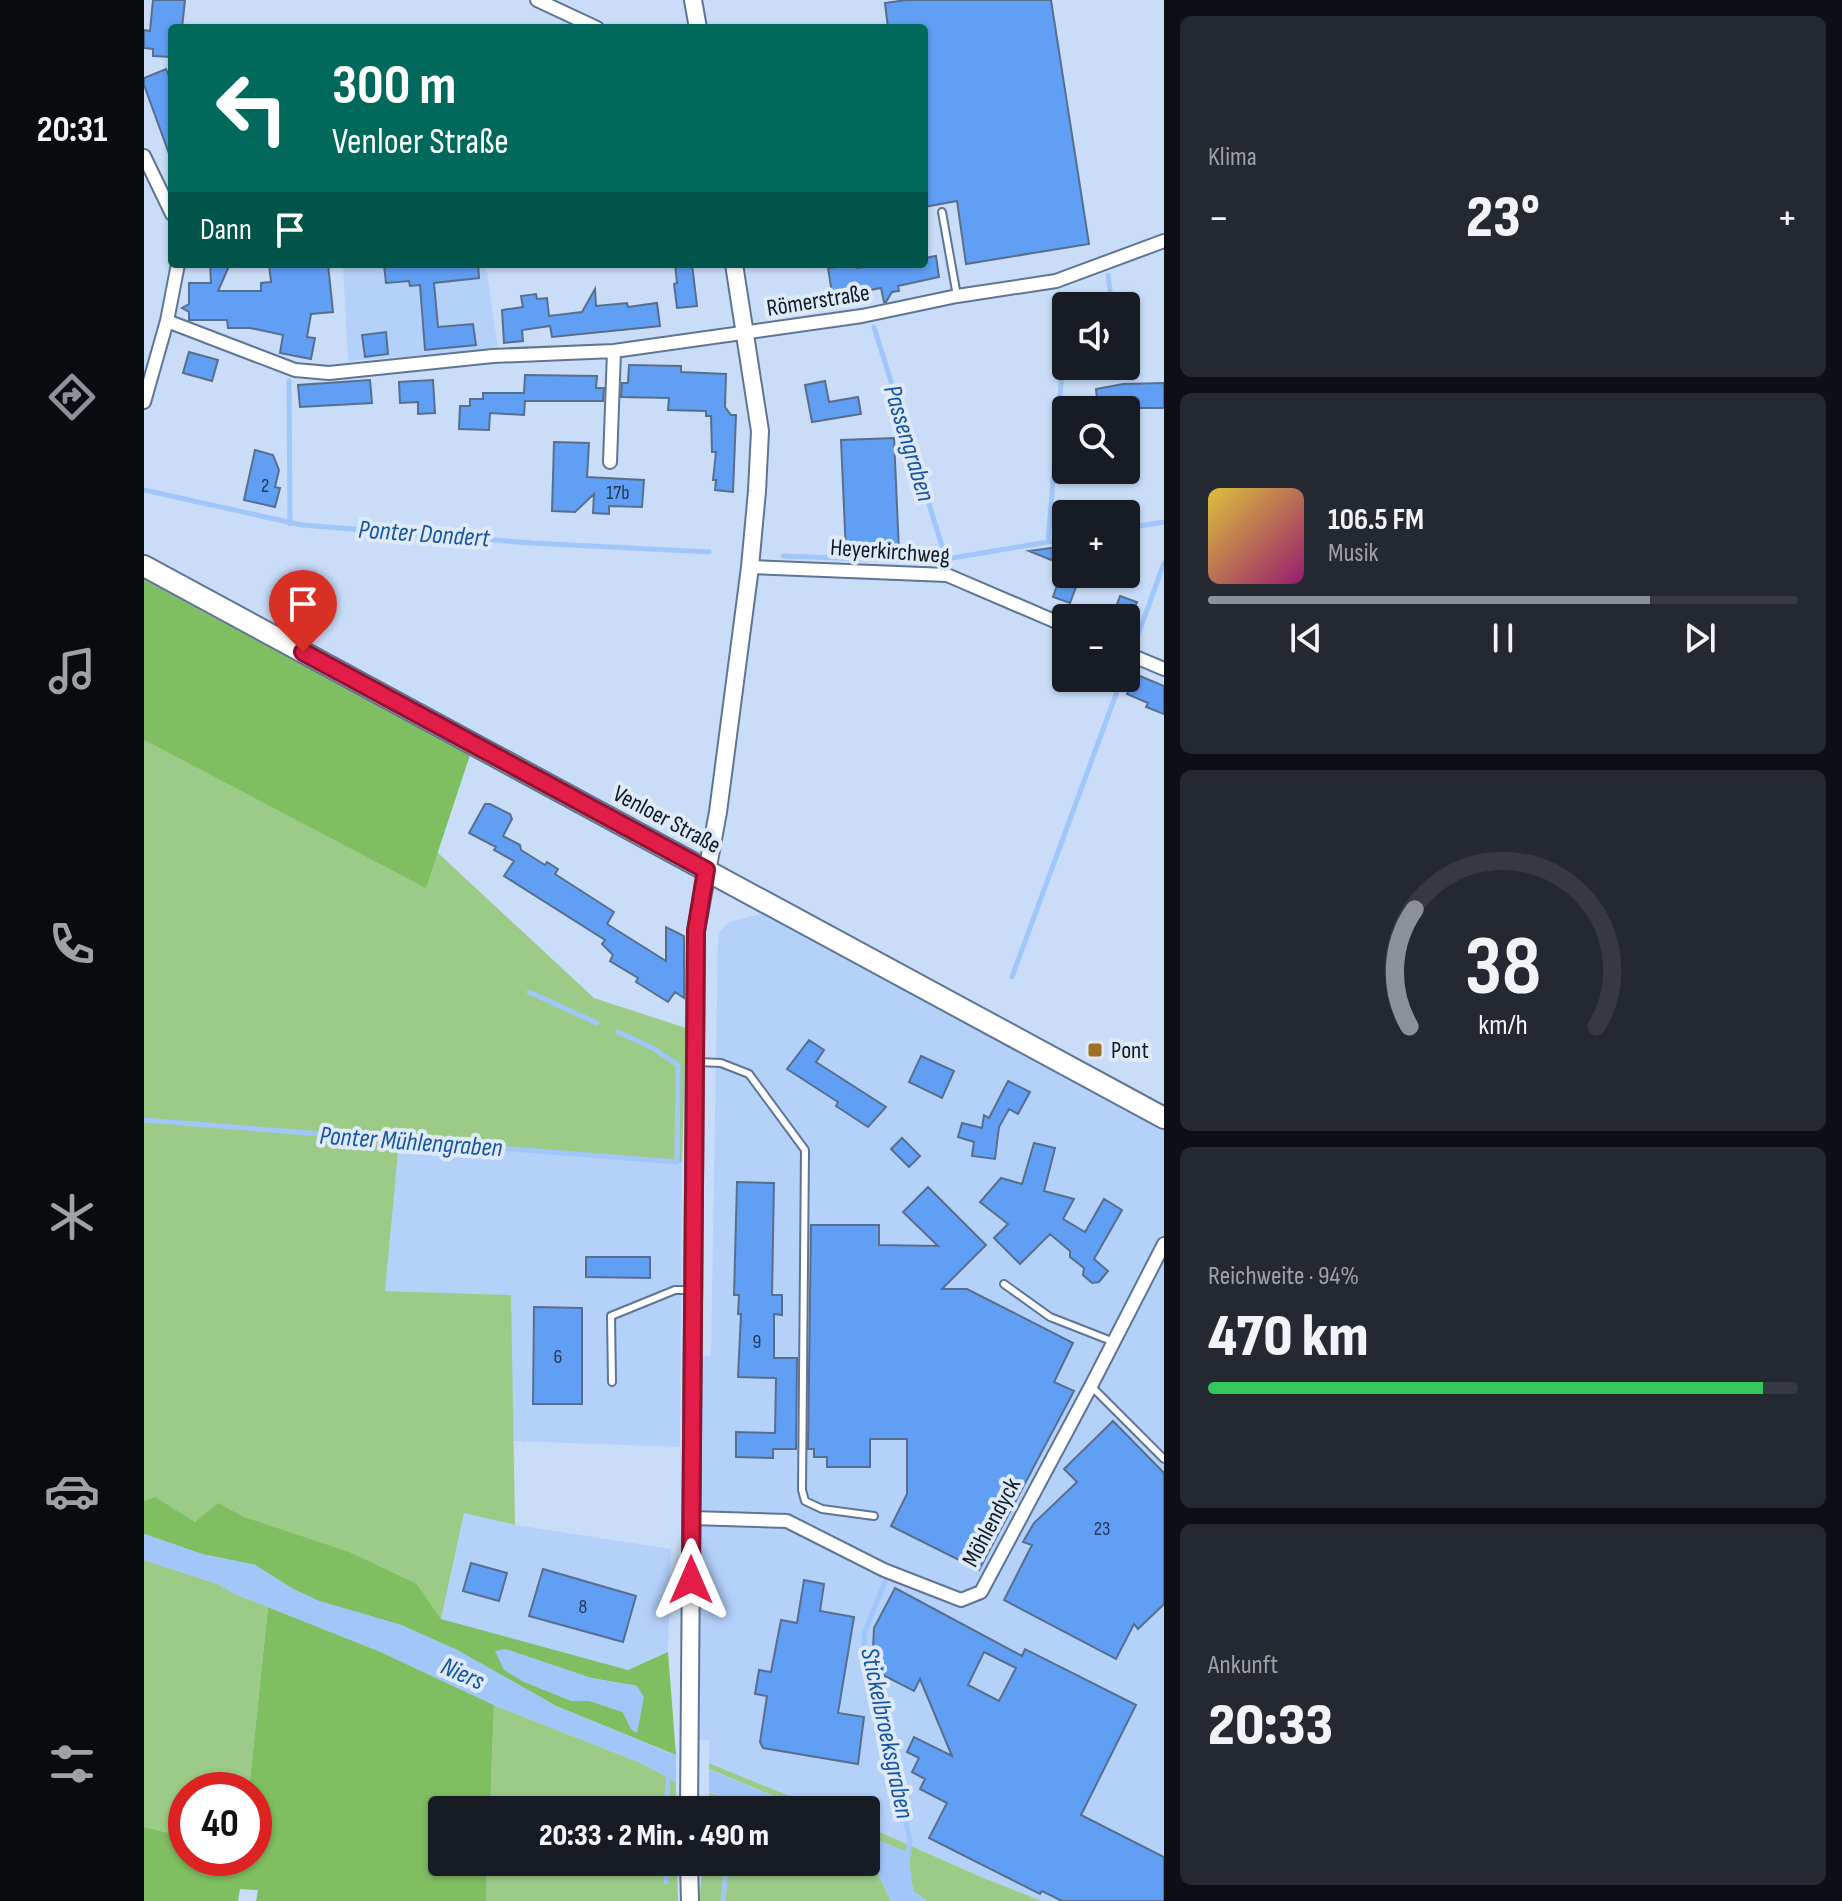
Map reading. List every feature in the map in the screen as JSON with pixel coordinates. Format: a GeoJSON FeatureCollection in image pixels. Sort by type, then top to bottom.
{"type":"FeatureCollection","features":[{"type":"Feature","properties":{"kind":"main road","name":"Venloer Straße"},"geometry":{"type":"LineString","coordinates":[[144,566],[1164,1118]]}},
{"type":"Feature","properties":{"kind":"street"},"geometry":{"type":"LineString","coordinates":[[537,0],[588,24]]}},
{"type":"Feature","properties":{"kind":"street"},"geometry":{"type":"LineString","coordinates":[[693,0],[697,24]]}},
{"type":"Feature","properties":{"kind":"street"},"geometry":{"type":"LineString","coordinates":[[144,156],[168,206]]}},
{"type":"Feature","properties":{"kind":"street","name":"Römerstraße"},"geometry":{"type":"LineString","coordinates":[[167,321],[295,370],[329,373],[493,356],[614,351],[862,316],[957,296],[1056,281],[1164,241]]}},
{"type":"Feature","properties":{"kind":"street"},"geometry":{"type":"LineString","coordinates":[[144,402],[167,321],[177,268]]}},
{"type":"Feature","properties":{"kind":"street"},"geometry":{"type":"LineString","coordinates":[[689,1796],[696,931],[718,812],[750,567],[760,431],[735,268]]}},
{"type":"Feature","properties":{"kind":"street"},"geometry":{"type":"LineString","coordinates":[[610,462],[614,351]]}},
{"type":"Feature","properties":{"kind":"street","name":"Heyerkirchweg"},"geometry":{"type":"LineString","coordinates":[[750,567],[947,575],[1052,620]]}},
{"type":"Feature","properties":{"kind":"street"},"geometry":{"type":"LineString","coordinates":[[1140,659],[1164,669]]}},
{"type":"Feature","properties":{"kind":"street","name":"Möhlendyck"},"geometry":{"type":"LineString","coordinates":[[692,1518],[787,1521],[884,1570],[961,1600],[981,1592],[1164,1244]]}},
{"type":"Feature","properties":{"kind":"street"},"geometry":{"type":"LineString","coordinates":[[689,1876],[690,1901]]}},
{"type":"Feature","properties":{"kind":"lane"},"geometry":{"type":"LineString","coordinates":[[942,212],[957,296]]}},
{"type":"Feature","properties":{"kind":"lane"},"geometry":{"type":"LineString","coordinates":[[695,1062],[721,1063],[749,1074],[805,1150],[802,1490],[805,1501],[822,1509],[874,1516]]}},
{"type":"Feature","properties":{"kind":"lane"},"geometry":{"type":"LineString","coordinates":[[1004,1284],[1050,1317],[1114,1342]]}},
{"type":"Feature","properties":{"kind":"lane"},"geometry":{"type":"LineString","coordinates":[[612,1382],[611,1316],[675,1290],[693,1290]]}},
{"type":"Feature","properties":{"kind":"lane"},"geometry":{"type":"LineString","coordinates":[[1091,1386],[1164,1459]]}},
{"type":"Feature","properties":{"kind":"shaded area"},"geometry":{"type":"Polygon","coordinates":[[[343,268],[487,268],[498,349],[348,361],[343,268]]]}},
{"type":"Feature","properties":{"kind":"shaded area"},"geometry":{"type":"Polygon","coordinates":[[[765,913],[1164,1130],[1164,1901],[1042,1901],[880,1832],[880,1796],[789,1796],[709,1763],[709,1741],[690,1737],[692,1356],[711,1356],[718,934],[729,922],[765,913]]]}},
{"type":"Feature","properties":{"kind":"shaded area"},"geometry":{"type":"Polygon","coordinates":[[[399,1140],[682,1162],[680,1447],[512,1441],[511,1295],[384,1291],[399,1140]]]}},
{"type":"Feature","properties":{"kind":"shaded area"},"geometry":{"type":"Polygon","coordinates":[[[464,1513],[515,1525],[671,1549],[668,1652],[628,1670],[441,1619],[464,1513]]]}},
{"type":"Feature","properties":{"kind":"green space"},"geometry":{"type":"Polygon","coordinates":[[[144,580],[470,755],[426,888],[144,740],[144,580]]]}},
{"type":"Feature","properties":{"kind":"green space"},"geometry":{"type":"Polygon","coordinates":[[[144,740],[426,887],[437,852],[594,998],[686,1028],[682,1162],[399,1141],[385,1291],[511,1295],[515,1525],[464,1513],[441,1619],[417,1584],[218,1504],[195,1522],[155,1498],[144,1501],[144,740]]]}},
{"type":"Feature","properties":{"kind":"green space"},"geometry":{"type":"Polygon","coordinates":[[[155,1497],[195,1522],[218,1503],[244,1517],[349,1552],[417,1584],[441,1619],[628,1670],[668,1652],[676,1755],[556,1706],[457,1650],[401,1625],[319,1601],[255,1565],[202,1554],[144,1534],[144,1501],[155,1497]],[[505,1649],[522,1681],[572,1701],[590,1701],[623,1712],[631,1729],[637,1686],[591,1678],[505,1649]]]}},
{"type":"Feature","properties":{"kind":"green space"},"geometry":{"type":"Polygon","coordinates":[[[144,1560],[218,1584],[268,1607],[251,1772],[168,1772],[168,1833],[144,1827],[144,1560]]]}},
{"type":"Feature","properties":{"kind":"green space"},"geometry":{"type":"Polygon","coordinates":[[[268,1607],[381,1652],[494,1705],[491,1796],[428,1796],[428,1876],[487,1876],[486,1901],[256,1901],[258,1890],[240,1889],[238,1901],[144,1901],[144,1827],[168,1833],[168,1876],[272,1876],[272,1772],[251,1772],[268,1607]]]}},
{"type":"Feature","properties":{"kind":"green space"},"geometry":{"type":"Polygon","coordinates":[[[494,1705],[641,1763],[676,1782],[676,1796],[491,1796],[494,1705]]]}},
{"type":"Feature","properties":{"kind":"green space"},"geometry":{"type":"Polygon","coordinates":[[[709,1763],[789,1796],[774,1796],[709,1769],[709,1763]]]}},
{"type":"Feature","properties":{"kind":"green space"},"geometry":{"type":"Polygon","coordinates":[[[880,1832],[1042,1901],[927,1901],[913,1891],[911,1854],[880,1841],[880,1832]]]}},
{"type":"Feature","properties":{"kind":"green space"},"geometry":{"type":"Polygon","coordinates":[[[487,1876],[677,1876],[678,1901],[486,1901],[487,1876]]]}},
{"type":"Feature","properties":{"kind":"green space"},"geometry":{"type":"Polygon","coordinates":[[[702,1876],[879,1876],[891,1901],[699,1901],[702,1876]]]}},
{"type":"Feature","properties":{"kind":"water","name":"Niers"},"geometry":{"type":"Polygon","coordinates":[[[144,1534],[202,1554],[255,1565],[319,1601],[401,1625],[457,1650],[556,1706],[773,1796],[722,1796],[676,1782],[641,1763],[494,1705],[381,1652],[235,1594],[218,1584],[144,1560],[144,1534]]]}},
{"type":"Feature","properties":{"kind":"water"},"geometry":{"type":"Polygon","coordinates":[[[505,1649],[591,1678],[637,1686],[644,1697],[637,1733],[631,1729],[623,1712],[590,1701],[572,1701],[522,1681],[504,1670],[495,1651],[505,1649]]]}},
{"type":"Feature","properties":{"kind":"water"},"geometry":{"type":"Polygon","coordinates":[[[880,1841],[912,1854],[909,1861],[913,1891],[927,1901],[891,1901],[879,1876],[880,1841]]]}},
{"type":"Feature","properties":{"kind":"pier"},"geometry":{"type":"Polygon","coordinates":[[[676,1751],[709,1765],[709,1796],[676,1786],[676,1751]]]}},
{"type":"Feature","properties":{"kind":"building"},"geometry":{"type":"Polygon","coordinates":[[[153,0],[185,0],[182,24],[168,24],[168,57],[153,56],[153,49],[144,48],[144,30],[150,31],[153,0]]]}},
{"type":"Feature","properties":{"kind":"building"},"geometry":{"type":"Polygon","coordinates":[[[906,0],[1051,0],[1089,244],[966,264],[957,201],[928,206],[928,24],[888,24],[885,3],[906,0]]]}},
{"type":"Feature","properties":{"kind":"building"},"geometry":{"type":"Polygon","coordinates":[[[166,69],[168,74],[168,151],[144,85],[144,78],[166,69]]]}},
{"type":"Feature","properties":{"kind":"building"},"geometry":{"type":"Polygon","coordinates":[[[936,256],[939,277],[898,286],[899,291],[892,292],[886,302],[881,288],[832,293],[828,268],[928,268],[928,257],[936,256]]]}},
{"type":"Feature","properties":{"kind":"building"},"geometry":{"type":"Polygon","coordinates":[[[210,268],[228,268],[218,291],[261,291],[261,283],[271,282],[269,268],[328,268],[333,312],[311,314],[307,337],[315,338],[311,359],[280,353],[283,335],[250,328],[228,328],[227,320],[189,320],[189,312],[182,308],[189,304],[189,283],[211,283],[210,268]]]}},
{"type":"Feature","properties":{"kind":"building"},"geometry":{"type":"Polygon","coordinates":[[[384,268],[478,268],[479,278],[434,283],[438,327],[473,324],[476,345],[425,350],[420,285],[410,286],[409,281],[386,283],[384,268]]]}},
{"type":"Feature","properties":{"kind":"building"},"geometry":{"type":"Polygon","coordinates":[[[675,268],[692,268],[697,306],[677,308],[674,284],[677,283],[675,268]]]}},
{"type":"Feature","properties":{"kind":"building"},"geometry":{"type":"Polygon","coordinates":[[[595,289],[596,306],[627,303],[628,307],[657,303],[660,326],[552,337],[550,326],[522,330],[523,341],[504,343],[502,310],[523,307],[521,296],[536,294],[537,299],[547,298],[549,316],[582,312],[595,289]]]}},
{"type":"Feature","properties":{"kind":"building"},"geometry":{"type":"Polygon","coordinates":[[[386,332],[388,354],[365,357],[362,335],[386,332]]]}},
{"type":"Feature","properties":{"kind":"building"},"geometry":{"type":"Polygon","coordinates":[[[189,352],[218,360],[212,381],[183,373],[189,352]]]}},
{"type":"Feature","properties":{"kind":"building"},"geometry":{"type":"Polygon","coordinates":[[[629,365],[681,366],[681,372],[726,374],[725,407],[731,415],[736,415],[733,492],[715,490],[716,452],[712,452],[711,416],[706,416],[706,411],[668,410],[669,398],[621,397],[622,383],[628,383],[629,365]]]}},
{"type":"Feature","properties":{"kind":"building"},"geometry":{"type":"Polygon","coordinates":[[[525,375],[597,376],[596,388],[604,388],[603,401],[525,401],[524,415],[490,413],[489,430],[459,429],[460,406],[470,406],[470,399],[483,399],[483,393],[524,393],[525,375]]]}},
{"type":"Feature","properties":{"kind":"building"},"geometry":{"type":"Polygon","coordinates":[[[370,380],[372,403],[300,407],[298,385],[370,380]]]}},
{"type":"Feature","properties":{"kind":"building"},"geometry":{"type":"Polygon","coordinates":[[[433,380],[435,413],[418,414],[418,402],[400,403],[399,382],[433,380]]]}},
{"type":"Feature","properties":{"kind":"building"},"geometry":{"type":"Polygon","coordinates":[[[825,381],[829,402],[858,397],[861,414],[812,422],[805,385],[825,381]]]}},
{"type":"Feature","properties":{"kind":"building"},"geometry":{"type":"Polygon","coordinates":[[[1164,383],[1164,408],[1140,408],[1140,396],[1097,396],[1096,389],[1123,384],[1164,383]]]}},
{"type":"Feature","properties":{"kind":"building"},"geometry":{"type":"Polygon","coordinates":[[[894,438],[899,552],[846,553],[841,440],[894,438]]]}},
{"type":"Feature","properties":{"kind":"building"},"geometry":{"type":"Polygon","coordinates":[[[554,442],[589,443],[587,477],[644,480],[642,507],[609,506],[609,514],[593,513],[594,494],[575,512],[552,511],[554,442]]]}},
{"type":"Feature","properties":{"kind":"building"},"geometry":{"type":"Polygon","coordinates":[[[255,450],[273,455],[279,470],[275,487],[280,488],[275,507],[244,500],[255,450]]]}},
{"type":"Feature","properties":{"kind":"building"},"geometry":{"type":"Polygon","coordinates":[[[1052,548],[1052,560],[1029,551],[1052,548]]]}},
{"type":"Feature","properties":{"kind":"building"},"geometry":{"type":"Polygon","coordinates":[[[1056,588],[1076,588],[1070,603],[1053,597],[1056,588]]]}},
{"type":"Feature","properties":{"kind":"building"},"geometry":{"type":"Polygon","coordinates":[[[1120,596],[1137,602],[1136,604],[1117,604],[1120,596]]]}},
{"type":"Feature","properties":{"kind":"building"},"geometry":{"type":"Polygon","coordinates":[[[1140,676],[1164,686],[1164,714],[1146,707],[1148,703],[1127,694],[1140,692],[1140,676]]]}},
{"type":"Feature","properties":{"kind":"building"},"geometry":{"type":"Polygon","coordinates":[[[485,804],[510,814],[512,819],[503,836],[545,865],[547,862],[558,869],[555,874],[614,912],[607,924],[666,961],[666,927],[684,936],[684,998],[675,992],[668,1002],[636,982],[638,978],[610,961],[613,955],[602,944],[605,940],[504,876],[514,861],[469,833],[485,804]]]}},
{"type":"Feature","properties":{"kind":"building"},"geometry":{"type":"Polygon","coordinates":[[[809,1040],[824,1050],[816,1062],[886,1107],[868,1127],[836,1106],[838,1102],[787,1069],[809,1040]]]}},
{"type":"Feature","properties":{"kind":"building"},"geometry":{"type":"Polygon","coordinates":[[[921,1056],[954,1071],[942,1098],[909,1082],[921,1056]]]}},
{"type":"Feature","properties":{"kind":"building"},"geometry":{"type":"Polygon","coordinates":[[[1008,1081],[1030,1092],[1018,1114],[1009,1109],[999,1127],[995,1159],[972,1156],[974,1142],[958,1137],[962,1123],[982,1128],[984,1115],[989,1118],[1008,1081]]]}},
{"type":"Feature","properties":{"kind":"building"},"geometry":{"type":"Polygon","coordinates":[[[902,1138],[920,1156],[909,1167],[891,1149],[902,1138]]]}},
{"type":"Feature","properties":{"kind":"building"},"geometry":{"type":"Polygon","coordinates":[[[1034,1143],[1055,1148],[1044,1191],[1074,1199],[1063,1219],[1085,1232],[1104,1199],[1122,1210],[1094,1259],[1108,1271],[1099,1282],[1092,1283],[1083,1275],[1084,1268],[1050,1234],[1020,1264],[994,1238],[1008,1224],[980,1202],[1001,1178],[1022,1184],[1034,1143]]]}},
{"type":"Feature","properties":{"kind":"building"},"geometry":{"type":"Polygon","coordinates":[[[737,1182],[774,1183],[772,1295],[782,1295],[782,1315],[774,1314],[774,1358],[797,1358],[796,1449],[773,1449],[773,1458],[736,1457],[736,1432],[775,1433],[776,1378],[738,1377],[741,1314],[738,1314],[739,1295],[734,1295],[737,1182]]]}},
{"type":"Feature","properties":{"kind":"building"},"geometry":{"type":"Polygon","coordinates":[[[928,1187],[986,1245],[942,1289],[967,1289],[1073,1343],[1054,1382],[1074,1391],[979,1570],[891,1526],[907,1494],[907,1439],[870,1439],[870,1467],[827,1467],[827,1457],[814,1457],[814,1449],[808,1449],[811,1225],[879,1225],[879,1245],[938,1246],[903,1212],[928,1187]]]}},
{"type":"Feature","properties":{"kind":"building"},"geometry":{"type":"Polygon","coordinates":[[[586,1257],[650,1257],[650,1278],[586,1277],[586,1257]]]}},
{"type":"Feature","properties":{"kind":"building"},"geometry":{"type":"Polygon","coordinates":[[[534,1307],[582,1308],[582,1404],[533,1404],[534,1307]]]}},
{"type":"Feature","properties":{"kind":"building"},"geometry":{"type":"Polygon","coordinates":[[[1113,1421],[1164,1473],[1164,1604],[1138,1629],[1134,1624],[1116,1659],[1004,1600],[1032,1545],[1023,1542],[1034,1523],[1077,1482],[1064,1469],[1113,1421]]]}},
{"type":"Feature","properties":{"kind":"building"},"geometry":{"type":"Polygon","coordinates":[[[471,1563],[507,1573],[499,1601],[463,1591],[471,1563]]]}},
{"type":"Feature","properties":{"kind":"building"},"geometry":{"type":"Polygon","coordinates":[[[543,1569],[636,1596],[623,1642],[529,1616],[543,1569]]]}},
{"type":"Feature","properties":{"kind":"building"},"geometry":{"type":"Polygon","coordinates":[[[804,1580],[824,1584],[820,1611],[854,1617],[838,1713],[864,1717],[858,1764],[763,1748],[760,1742],[767,1696],[755,1694],[759,1670],[771,1672],[781,1620],[797,1623],[804,1580]]]}},
{"type":"Feature","properties":{"kind":"building"},"geometry":{"type":"Polygon","coordinates":[[[895,1588],[1022,1656],[1025,1649],[1136,1705],[1081,1815],[1164,1857],[1164,1901],[1062,1901],[1042,1891],[1040,1894],[929,1838],[947,1803],[920,1789],[925,1779],[912,1772],[919,1758],[907,1752],[914,1737],[952,1756],[920,1679],[914,1691],[879,1673],[873,1649],[874,1628],[895,1588]],[[984,1652],[968,1685],[999,1701],[1016,1668],[984,1652]]]}},
{"type":"Feature","properties":{"kind":"waterway"},"geometry":{"type":"LineString","coordinates":[[1108,275],[1110,292]]}},
{"type":"Feature","properties":{"kind":"waterway","name":"Passengraben"},"geometry":{"type":"LineString","coordinates":[[874,327],[946,559]]}},
{"type":"Feature","properties":{"kind":"waterway"},"geometry":{"type":"LineString","coordinates":[[1048,542],[1061,380]]}},
{"type":"Feature","properties":{"kind":"waterway"},"geometry":{"type":"LineString","coordinates":[[289,381],[290,524]]}},
{"type":"Feature","properties":{"kind":"waterway","name":"Ponter Dondert"},"geometry":{"type":"LineString","coordinates":[[144,490],[302,525],[532,543],[709,552]]}},
{"type":"Feature","properties":{"kind":"waterway","name":"Ponter Dondert"},"geometry":{"type":"LineString","coordinates":[[1140,526],[1164,522]]}},
{"type":"Feature","properties":{"kind":"waterway","name":"Ponter Dondert"},"geometry":{"type":"LineString","coordinates":[[783,556],[920,561],[1052,541]]}},
{"type":"Feature","properties":{"kind":"waterway"},"geometry":{"type":"LineString","coordinates":[[1140,629],[1164,563]]}},
{"type":"Feature","properties":{"kind":"waterway"},"geometry":{"type":"LineString","coordinates":[[1012,977],[1117,692]]}},
{"type":"Feature","properties":{"kind":"waterway"},"geometry":{"type":"LineString","coordinates":[[529,992],[597,1023]]}},
{"type":"Feature","properties":{"kind":"waterway","name":"Ponter Mühlengraben"},"geometry":{"type":"LineString","coordinates":[[144,1120],[677,1162],[678,1065],[653,1048],[618,1032]]}},
{"type":"Feature","properties":{"kind":"waterway","name":"Stickelbroeksgraben"},"geometry":{"type":"LineString","coordinates":[[886,1580],[865,1631],[864,1643],[910,1840],[907,1857]]}},
{"type":"Feature","properties":{"kind":"waterway"},"geometry":{"type":"LineString","coordinates":[[667,1796],[668,1771]]}},
{"type":"Feature","properties":{"kind":"waterway"},"geometry":{"type":"LineString","coordinates":[[666,1876],[666,1882]]}},
{"type":"Feature","properties":{"kind":"waterway"},"geometry":{"type":"LineString","coordinates":[[723,1901],[726,1876]]}},
{"type":"Feature","properties":{"kind":"place","name":"Pont"},"geometry":{"type":"Point","coordinates":[1095,1050]}},
{"type":"Feature","properties":{"kind":"route"},"geometry":{"type":"LineString","coordinates":[[303,652],[706,870],[696,931],[691,1580]]}}]}
